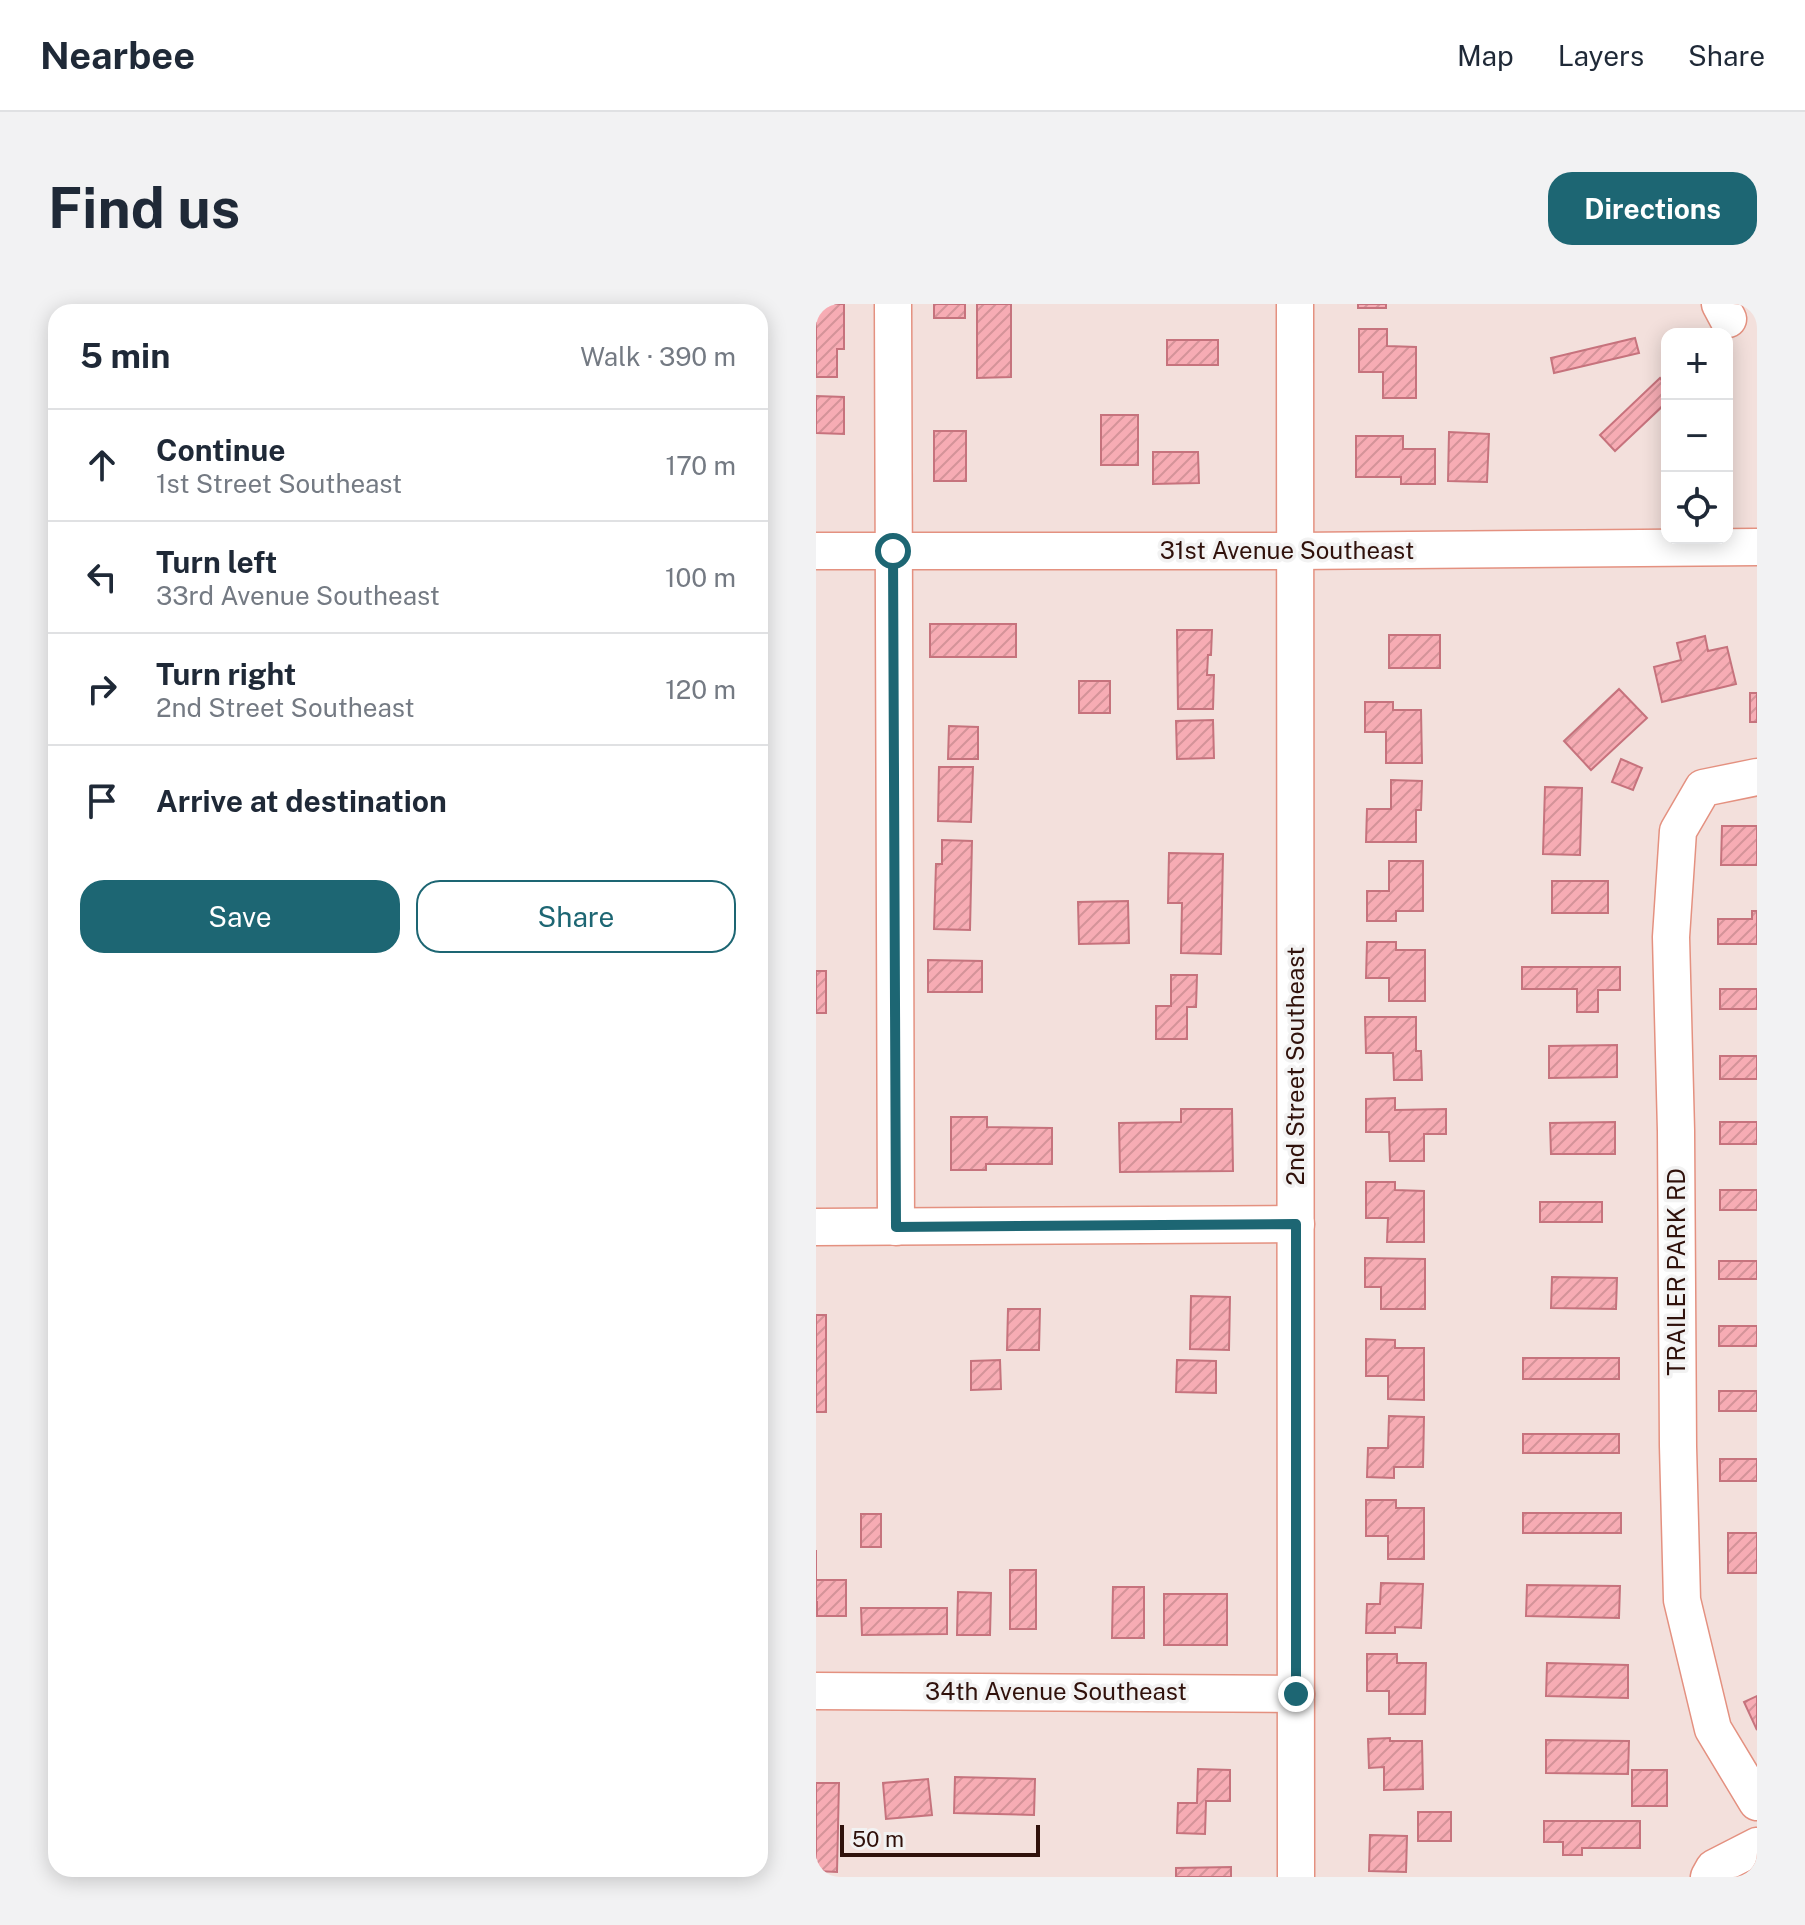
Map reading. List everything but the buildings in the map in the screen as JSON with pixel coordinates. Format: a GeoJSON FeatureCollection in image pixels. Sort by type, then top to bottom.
{"type":"FeatureCollection","features":[{"type":"Feature","properties":{"kind":"street"},"geometry":{"type":"LineString","coordinates":[[893,304],[896,1227]]}},
{"type":"Feature","properties":{"kind":"street","name":"2nd Street Southeast"},"geometry":{"type":"LineString","coordinates":[[1295,304],[1296,1877]]}},
{"type":"Feature","properties":{"kind":"street","name":"31st Avenue Southeast"},"geometry":{"type":"LineString","coordinates":[[816,551],[1757,547]]}},
{"type":"Feature","properties":{"kind":"street","name":"TRAILER PARK RD"},"geometry":{"type":"LineString","coordinates":[[1757,777],[1703,788],[1678,831],[1671,937],[1682,1600],[1713,1729],[1757,1802]]}},
{"type":"Feature","properties":{"kind":"street"},"geometry":{"type":"LineString","coordinates":[[816,1227],[1296,1224]]}},
{"type":"Feature","properties":{"kind":"street","name":"34th Avenue Southeast"},"geometry":{"type":"LineString","coordinates":[[816,1691],[1296,1694]]}},
{"type":"Feature","properties":{"kind":"street"},"geometry":{"type":"LineString","coordinates":[[1709,1877],[1714,1868],[1757,1846]]}},
{"type":"Feature","properties":{"kind":"route"},"geometry":{"type":"LineString","coordinates":[[893,551],[896,1227],[1296,1224],[1296,1694]]}}]}
